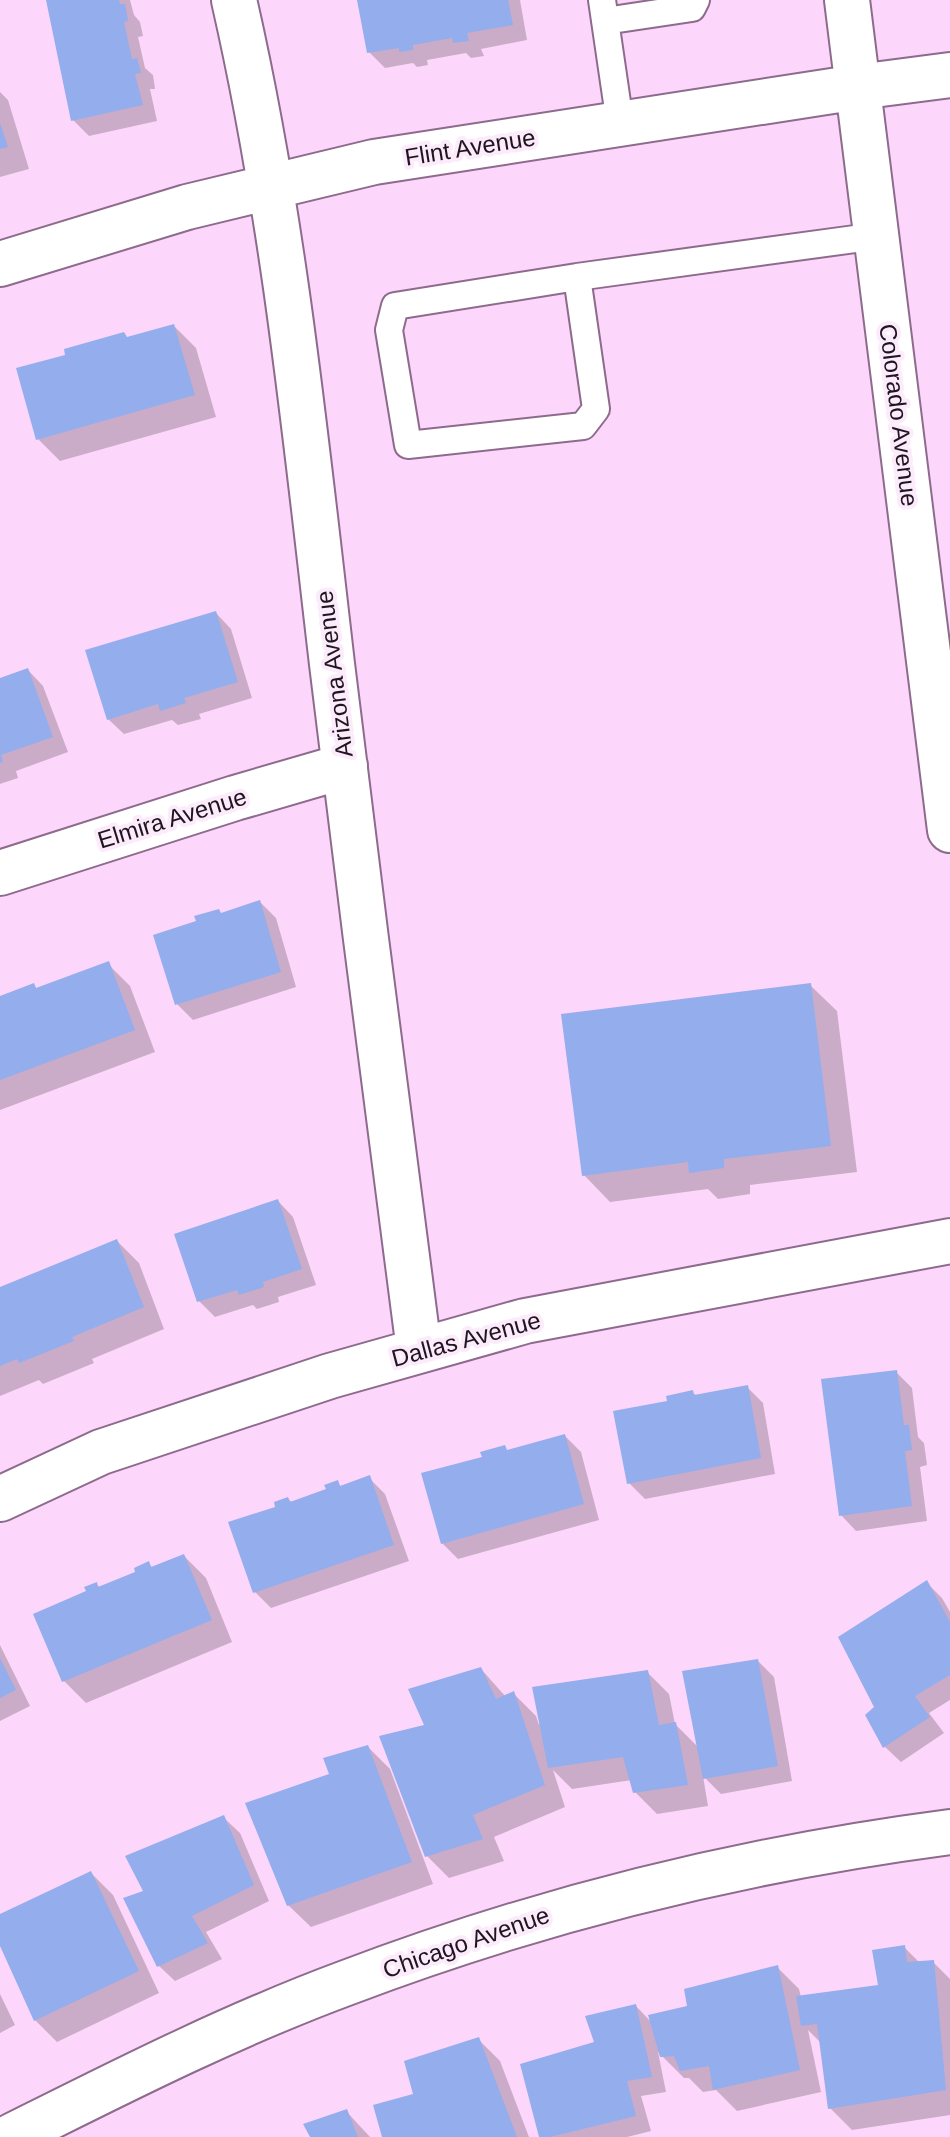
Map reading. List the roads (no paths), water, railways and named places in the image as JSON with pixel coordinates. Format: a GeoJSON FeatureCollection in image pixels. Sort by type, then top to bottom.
{"type":"FeatureCollection","features":[{"type":"Feature","properties":{"kind":"street","name":"Arizona Avenue"},"geometry":{"type":"LineString","coordinates":[[234,0],[252,80],[292,319],[419,1350]]}},
{"type":"Feature","properties":{"kind":"street","name":"Colorado Avenue"},"geometry":{"type":"LineString","coordinates":[[847,0],[950,830]]}},
{"type":"Feature","properties":{"kind":"street","name":"Flint Avenue"},"geometry":{"type":"LineString","coordinates":[[0,264],[187,207],[374,162],[950,75]]}},
{"type":"Feature","properties":{"kind":"street","name":"Elmira Avenue"},"geometry":{"type":"LineString","coordinates":[[0,873],[345,766]]}},
{"type":"Feature","properties":{"kind":"street","name":"Dallas Avenue"},"geometry":{"type":"LineString","coordinates":[[0,1499],[101,1452],[330,1376],[525,1321],[950,1241]]}},
{"type":"Feature","properties":{"kind":"street","name":"Chicago Avenue"},"geometry":{"type":"LineString","coordinates":[[10,2137],[160,2062],[345,1983],[562,1909],[691,1876],[848,1845],[950,1832]]}},
{"type":"Feature","properties":{"kind":"lane"},"geometry":{"type":"LineString","coordinates":[[620,123],[604,10],[692,8],[696,0]]}},
{"type":"Feature","properties":{"kind":"lane"},"geometry":{"type":"LineString","coordinates":[[577,277],[596,409],[583,426],[408,445],[389,330],[395,306],[577,277],[877,236]]}}]}
